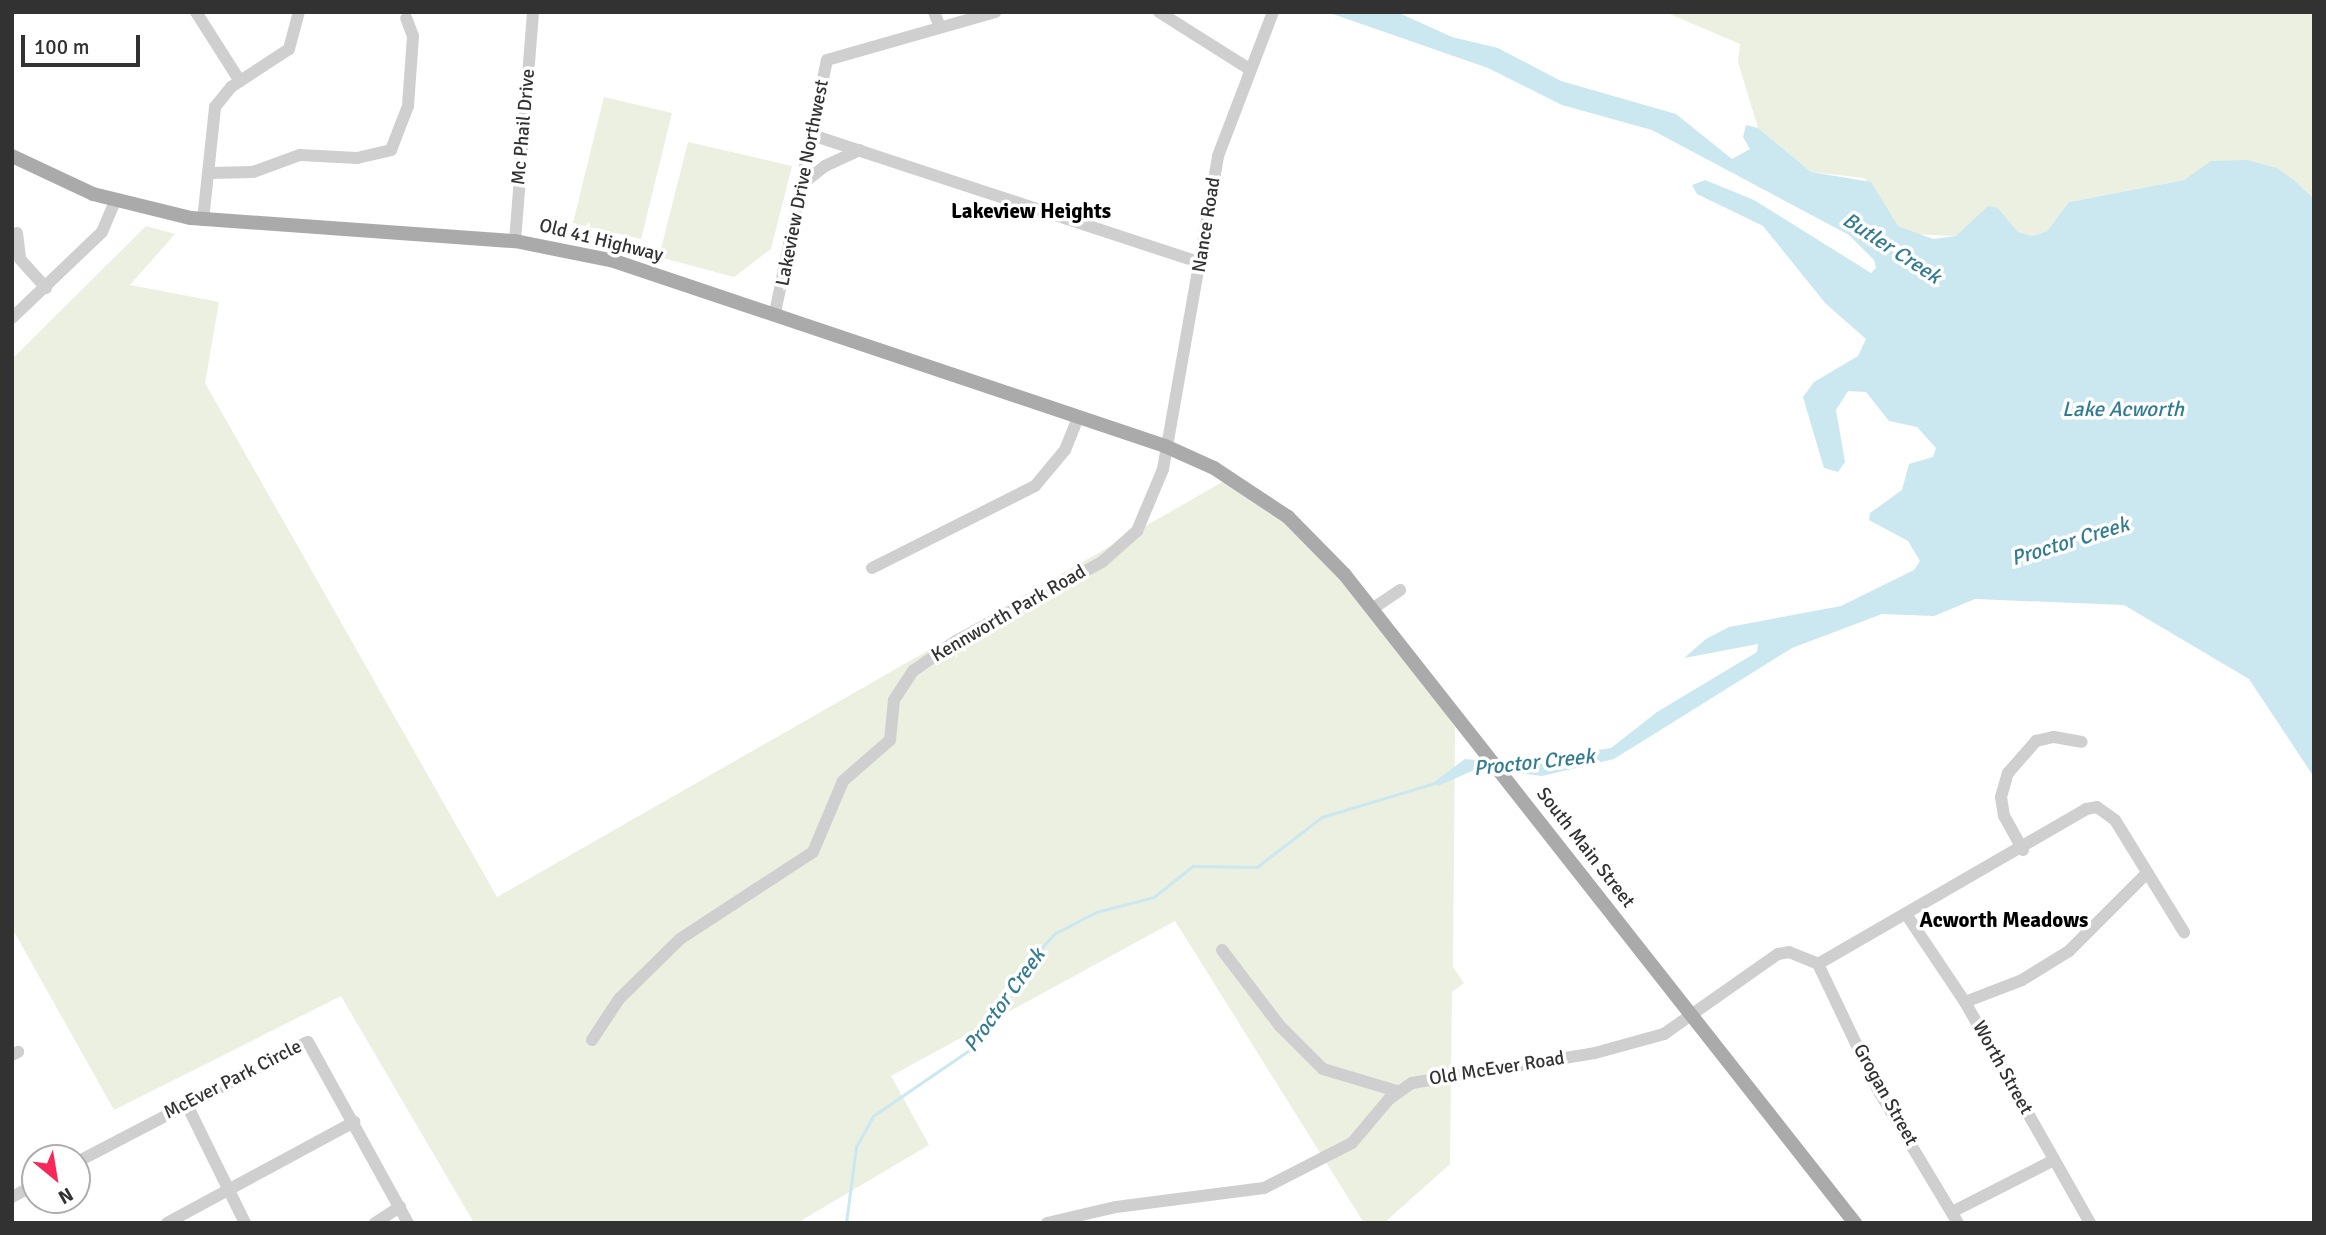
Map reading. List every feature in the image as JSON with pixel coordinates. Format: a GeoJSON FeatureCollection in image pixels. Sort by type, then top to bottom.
{"type":"FeatureCollection","features":[{"type":"Feature","properties":{"kind":"main road","name":"Old 41 Highway"},"geometry":{"type":"LineString","coordinates":[[12,156],[115,201],[203,220],[516,241],[614,261],[1166,446]]}},
{"type":"Feature","properties":{"kind":"main road","name":"South Main Street"},"geometry":{"type":"LineString","coordinates":[[1166,446],[1214,468],[1288,517],[1372,609],[1855,1223]]}},
{"type":"Feature","properties":{"kind":"street"},"geometry":{"type":"LineString","coordinates":[[196,12],[240,81]]}},
{"type":"Feature","properties":{"kind":"street"},"geometry":{"type":"LineString","coordinates":[[203,220],[211,173],[214,113],[225,92],[289,48],[299,12]]}},
{"type":"Feature","properties":{"kind":"street","name":"Mc Phail Drive"},"geometry":{"type":"LineString","coordinates":[[516,241],[533,12]]}},
{"type":"Feature","properties":{"kind":"street"},"geometry":{"type":"LineString","coordinates":[[934,12],[940,27]]}},
{"type":"Feature","properties":{"kind":"street","name":"Lakeview Drive Northwest"},"geometry":{"type":"LineString","coordinates":[[775,313],[827,60],[995,12]]}},
{"type":"Feature","properties":{"kind":"street"},"geometry":{"type":"LineString","coordinates":[[1160,12],[1249,69]]}},
{"type":"Feature","properties":{"kind":"street","name":"Nance Road"},"geometry":{"type":"LineString","coordinates":[[1166,446],[1201,263],[1218,156],[1273,12]]}},
{"type":"Feature","properties":{"kind":"street"},"geometry":{"type":"LineString","coordinates":[[211,173],[253,172],[300,155],[357,158],[390,150],[408,106],[413,36],[406,18]]}},
{"type":"Feature","properties":{"kind":"street"},"geometry":{"type":"LineString","coordinates":[[811,135],[1201,263]]}},
{"type":"Feature","properties":{"kind":"street"},"geometry":{"type":"LineString","coordinates":[[802,184],[825,166],[860,150]]}},
{"type":"Feature","properties":{"kind":"street"},"geometry":{"type":"LineString","coordinates":[[12,318],[102,232],[115,201]]}},
{"type":"Feature","properties":{"kind":"street"},"geometry":{"type":"LineString","coordinates":[[17,233],[20,259],[46,288]]}},
{"type":"Feature","properties":{"kind":"street"},"geometry":{"type":"LineString","coordinates":[[872,568],[1035,486],[1065,450],[1078,417]]}},
{"type":"Feature","properties":{"kind":"street","name":"Kennworth Park Road"},"geometry":{"type":"LineString","coordinates":[[592,1040],[619,999],[680,939],[813,852],[843,781],[890,740],[894,700],[912,671],[956,641],[1101,562],[1137,531],[1155,494],[1166,446]]}},
{"type":"Feature","properties":{"kind":"street"},"geometry":{"type":"LineString","coordinates":[[1372,609],[1400,590]]}},
{"type":"Feature","properties":{"kind":"street"},"geometry":{"type":"LineString","coordinates":[[2023,850],[2004,816],[2001,797],[2008,773],[2036,741],[2054,737],[2082,742]]}},
{"type":"Feature","properties":{"kind":"street"},"geometry":{"type":"LineString","coordinates":[[1818,964],[1908,916],[2097,807],[2115,820],[2184,932]]}},
{"type":"Feature","properties":{"kind":"street"},"geometry":{"type":"LineString","coordinates":[[1965,1002],[2022,980],[2069,951],[2147,873]]}},
{"type":"Feature","properties":{"kind":"street","name":"Worth Street"},"geometry":{"type":"LineString","coordinates":[[1908,916],[1965,1002],[2090,1223]]}},
{"type":"Feature","properties":{"kind":"street"},"geometry":{"type":"LineString","coordinates":[[1222,950],[1257,999],[1323,1069],[1397,1091]]}},
{"type":"Feature","properties":{"kind":"street","name":"Old McEver Road"},"geometry":{"type":"LineString","coordinates":[[1047,1223],[1279,1183],[1352,1143],[1397,1091],[1432,1077],[1638,1043],[1693,1016],[1760,964],[1791,953],[1818,964]]}},
{"type":"Feature","properties":{"kind":"street","name":"Grogan Street"},"geometry":{"type":"LineString","coordinates":[[1818,964],[1878,1090],[1955,1217]]}},
{"type":"Feature","properties":{"kind":"street","name":"McEver Park Circle"},"geometry":{"type":"LineString","coordinates":[[91,1154],[186,1102],[308,1042],[408,1223]]}},
{"type":"Feature","properties":{"kind":"street"},"geometry":{"type":"LineString","coordinates":[[186,1102],[245,1223]]}},
{"type":"Feature","properties":{"kind":"street"},"geometry":{"type":"LineString","coordinates":[[167,1223],[354,1122]]}},
{"type":"Feature","properties":{"kind":"street"},"geometry":{"type":"LineString","coordinates":[[1955,1217],[2054,1160]]}},
{"type":"Feature","properties":{"kind":"street"},"geometry":{"type":"LineString","coordinates":[[375,1223],[400,1207]]}},
{"type":"Feature","properties":{"kind":"green space"},"geometry":{"type":"Polygon","coordinates":[[[1665,12],[2314,12],[2314,199],[2295,181],[2202,170],[2184,180],[2069,202],[2047,231],[2033,236],[2018,232],[1998,208],[1956,236],[1913,234],[1898,226],[1864,178],[1811,172],[1758,128],[1738,62],[1740,44],[1665,12]]]}},
{"type":"Feature","properties":{"kind":"green space"},"geometry":{"type":"Polygon","coordinates":[[[604,97],[672,113],[641,239],[573,223],[604,97]]]}},
{"type":"Feature","properties":{"kind":"green space"},"geometry":{"type":"Polygon","coordinates":[[[688,142],[792,166],[771,249],[734,277],[659,257],[688,142]]]}},
{"type":"Feature","properties":{"kind":"green space"},"geometry":{"type":"Polygon","coordinates":[[[146,226],[175,234],[130,285],[219,302],[205,383],[497,897],[1226,480],[1290,516],[1386,626],[1455,727],[1453,967],[1464,983],[1452,992],[1450,1164],[1384,1223],[1364,1223],[1175,921],[891,1076],[929,1145],[797,1223],[474,1223],[341,996],[114,1110],[12,928],[12,359],[146,226]]]}},
{"type":"Feature","properties":{"kind":"water","name":"Lake Acworth"},"geometry":{"type":"Polygon","coordinates":[[[1327,12],[1397,12],[1452,37],[1498,48],[1561,81],[1676,114],[1732,159],[1750,149],[1743,137],[1746,125],[1758,128],[1811,172],[1871,182],[1898,226],[1933,239],[1956,236],[1988,206],[1998,208],[2018,232],[2033,236],[2047,231],[2069,202],[2184,180],[2211,161],[2247,160],[2277,168],[2295,181],[2314,199],[2314,777],[2249,679],[2124,605],[1975,599],[1934,616],[1882,614],[1792,648],[1614,759],[1542,776],[1479,768],[1438,786],[1434,782],[1465,759],[1510,763],[1611,748],[1657,712],[1757,652],[1758,644],[1684,658],[1706,639],[1729,627],[1841,606],[1914,570],[1920,561],[1908,541],[1869,520],[1870,513],[1902,490],[1909,464],[1933,457],[1936,448],[1917,427],[1889,421],[1866,392],[1848,391],[1836,410],[1845,462],[1838,472],[1824,468],[1803,397],[1814,382],[1858,356],[1866,339],[1826,304],[1763,226],[1697,194],[1692,185],[1705,180],[1754,200],[1871,273],[1876,268],[1874,260],[1849,235],[1652,130],[1562,105],[1488,68],[1327,12]]]}},
{"type":"Feature","properties":{"kind":"waterway","name":"Proctor Creek"},"geometry":{"type":"LineString","coordinates":[[846,1223],[856,1147],[873,1116],[971,1049],[1007,987],[1054,934],[1096,912],[1154,897],[1193,866],[1257,867],[1322,817],[1435,783]]}},
{"type":"Feature","properties":{"kind":"district","name":"Lakeview Heights"},"geometry":{"type":"Point","coordinates":[1031,211]}},
{"type":"Feature","properties":{"kind":"district","name":"Acworth Meadows"},"geometry":{"type":"Point","coordinates":[2004,920]}},
{"type":"Feature","properties":{"kind":"water label","name":"Butler Creek"},"geometry":{"type":"Point","coordinates":[1892,248]}}]}
